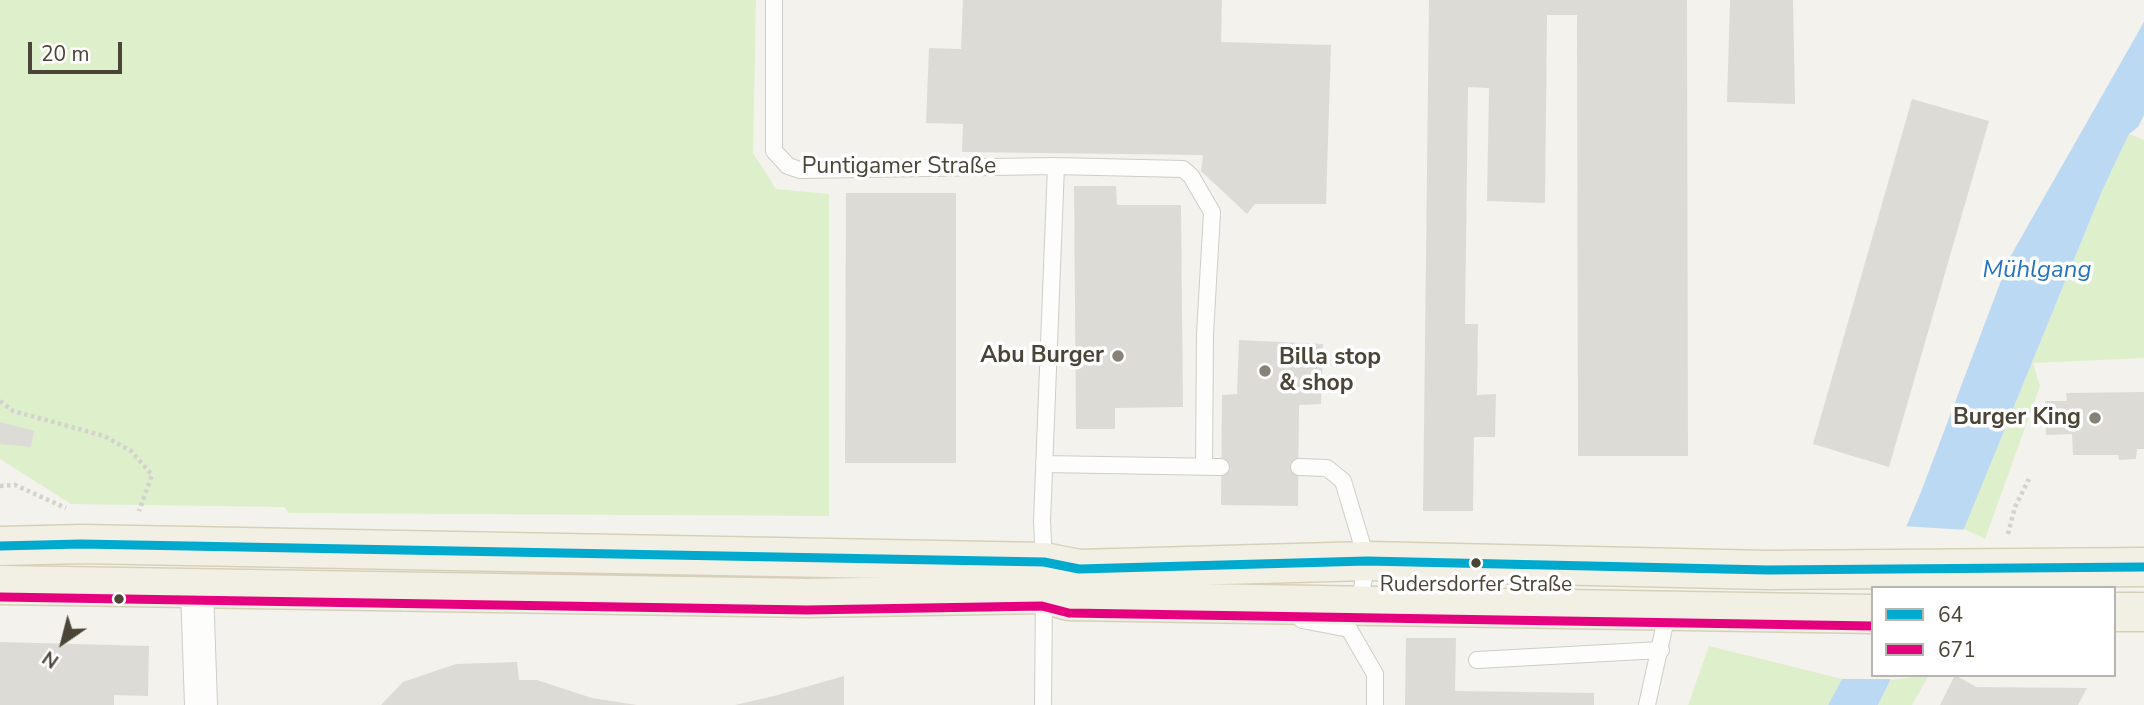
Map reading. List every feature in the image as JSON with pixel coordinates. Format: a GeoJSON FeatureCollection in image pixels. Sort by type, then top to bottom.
{"type":"FeatureCollection","features":[{"type":"Feature","properties":{"kind":"main road"},"geometry":{"type":"LineString","coordinates":[[0,546],[95,545],[1044,578],[1069,601],[1206,602],[1354,617],[1668,610],[1866,614]]}},
{"type":"Feature","properties":{"kind":"main road"},"geometry":{"type":"LineString","coordinates":[[0,585],[807,598],[1044,578],[1079,569],[1362,548],[1768,570],[1877,567],[2144,567]]}},
{"type":"Feature","properties":{"kind":"main road"},"geometry":{"type":"LineString","coordinates":[[2116,612],[2144,612]]}},
{"type":"Feature","properties":{"kind":"street"},"geometry":{"type":"LineString","coordinates":[[197,588],[201,705]]}},
{"type":"Feature","properties":{"kind":"lane","name":"Puntigamer Straße"},"geometry":{"type":"LineString","coordinates":[[774,0],[774,151],[788,166],[809,170],[1056,166],[1183,169],[1200,189],[1212,212],[1205,334],[1204,467]]}},
{"type":"Feature","properties":{"kind":"lane"},"geometry":{"type":"LineString","coordinates":[[1043,705],[1044,464],[1056,166]]}},
{"type":"Feature","properties":{"kind":"lane"},"geometry":{"type":"LineString","coordinates":[[1044,464],[1221,467]]}},
{"type":"Feature","properties":{"kind":"lane"},"geometry":{"type":"LineString","coordinates":[[1299,467],[1327,468],[1343,481],[1362,548],[1354,617],[1375,674],[1375,705]]}},
{"type":"Feature","properties":{"kind":"lane"},"geometry":{"type":"LineString","coordinates":[[1647,705],[1668,610]]}},
{"type":"Feature","properties":{"kind":"lane"},"geometry":{"type":"LineString","coordinates":[[1477,660],[1661,650]]}},
{"type":"Feature","properties":{"kind":"path"},"geometry":{"type":"LineString","coordinates":[[0,401],[13,411],[104,436],[131,450],[152,475],[137,519]]}},
{"type":"Feature","properties":{"kind":"path"},"geometry":{"type":"LineString","coordinates":[[2006,538],[2015,507],[2029,479]]}},
{"type":"Feature","properties":{"kind":"path"},"geometry":{"type":"LineString","coordinates":[[0,486],[15,485],[77,512]]}},
{"type":"Feature","properties":{"kind":"green space"},"geometry":{"type":"Polygon","coordinates":[[[0,0],[756,0],[753,153],[776,189],[829,194],[829,516],[289,513],[284,507],[71,504],[0,459],[0,0]]]}},
{"type":"Feature","properties":{"kind":"green space"},"geometry":{"type":"Polygon","coordinates":[[[2129,134],[2144,140],[2144,358],[2033,363],[2040,386],[1985,539],[1964,529],[2102,191],[2129,134]]]}},
{"type":"Feature","properties":{"kind":"green space"},"geometry":{"type":"Polygon","coordinates":[[[1709,646],[1842,679],[1828,705],[1688,705],[1709,646]]]}},
{"type":"Feature","properties":{"kind":"green space"},"geometry":{"type":"Polygon","coordinates":[[[1928,677],[1912,705],[1878,705],[1891,680],[1928,677]]]}},
{"type":"Feature","properties":{"kind":"water","name":"Mühlgang"},"geometry":{"type":"Polygon","coordinates":[[[2144,22],[2144,115],[2138,127],[2129,134],[2102,191],[1964,529],[1881,586],[1921,492],[2010,257],[2144,22]]]}},
{"type":"Feature","properties":{"kind":"water"},"geometry":{"type":"Polygon","coordinates":[[[1871,675],[1892,677],[1878,705],[1828,705],[1842,679],[1871,675]]]}},
{"type":"Feature","properties":{"kind":"pier"},"geometry":{"type":"Polygon","coordinates":[[[1902,526],[1967,530],[1940,586],[1877,586],[1902,526]]]}},
{"type":"Feature","properties":{"kind":"pier"},"geometry":{"type":"Polygon","coordinates":[[[1871,605],[1871,677],[1895,679],[1842,679],[1848,655],[1871,605]]]}},
{"type":"Feature","properties":{"kind":"building"},"geometry":{"type":"Polygon","coordinates":[[[963,0],[1222,0],[1221,42],[1331,45],[1326,204],[1255,204],[1247,214],[1201,171],[1203,155],[962,152],[963,124],[926,123],[929,48],[961,49],[963,0]]]}},
{"type":"Feature","properties":{"kind":"building"},"geometry":{"type":"Polygon","coordinates":[[[1429,0],[1687,0],[1688,456],[1578,456],[1577,15],[1547,15],[1545,203],[1487,201],[1489,88],[1468,87],[1465,324],[1478,324],[1477,395],[1496,394],[1495,437],[1474,437],[1473,511],[1423,511],[1429,0]]]}},
{"type":"Feature","properties":{"kind":"building"},"geometry":{"type":"Polygon","coordinates":[[[1730,0],[1793,0],[1795,104],[1727,102],[1730,0]]]}},
{"type":"Feature","properties":{"kind":"building"},"geometry":{"type":"Polygon","coordinates":[[[1912,99],[1989,121],[1889,467],[1813,444],[1912,99]]]}},
{"type":"Feature","properties":{"kind":"building"},"geometry":{"type":"Polygon","coordinates":[[[1074,186],[1116,186],[1117,205],[1181,205],[1183,407],[1115,408],[1115,429],[1076,429],[1074,186]]]}},
{"type":"Feature","properties":{"kind":"building"},"geometry":{"type":"Polygon","coordinates":[[[846,193],[956,193],[956,463],[845,463],[846,193]]]}},
{"type":"Feature","properties":{"kind":"building"},"geometry":{"type":"Polygon","coordinates":[[[1239,340],[1323,344],[1321,404],[1299,405],[1298,506],[1221,505],[1222,395],[1237,394],[1239,340]]]}},
{"type":"Feature","properties":{"kind":"building","name":"Burger King"},"geometry":{"type":"Polygon","coordinates":[[[2144,392],[2144,449],[2137,449],[2136,459],[2119,460],[2118,455],[2073,455],[2072,434],[2046,435],[2045,401],[2067,401],[2066,393],[2144,392]]]}},
{"type":"Feature","properties":{"kind":"building"},"geometry":{"type":"Polygon","coordinates":[[[0,422],[34,431],[31,447],[0,444],[0,422]]]}},
{"type":"Feature","properties":{"kind":"building"},"geometry":{"type":"Polygon","coordinates":[[[1406,638],[1456,638],[1455,691],[1594,693],[1594,705],[1405,705],[1406,638]]]}},
{"type":"Feature","properties":{"kind":"building"},"geometry":{"type":"Polygon","coordinates":[[[0,642],[149,646],[148,696],[114,695],[114,705],[0,705],[0,642]]]}},
{"type":"Feature","properties":{"kind":"building"},"geometry":{"type":"Polygon","coordinates":[[[517,662],[519,680],[537,680],[592,698],[637,705],[381,705],[403,682],[456,664],[517,662]]]}},
{"type":"Feature","properties":{"kind":"building"},"geometry":{"type":"Polygon","coordinates":[[[844,676],[844,705],[735,705],[774,696],[844,676]]]}},
{"type":"Feature","properties":{"kind":"building"},"geometry":{"type":"Polygon","coordinates":[[[1954,677],[1976,687],[2087,688],[2078,705],[1940,705],[1954,677]]]}},
{"type":"Feature","properties":{"kind":"transit line","name":"64"},"geometry":{"type":"LineString","coordinates":[[0,546],[81,544],[1044,562],[1079,569],[1367,561],[1768,570],[2144,567]]}},
{"type":"Feature","properties":{"kind":"transit line","name":"671"},"geometry":{"type":"LineString","coordinates":[[0,597],[807,610],[1042,606],[1069,613],[1871,626]]}},
{"type":"Feature","properties":{"kind":"place","name":"Abu Burger"},"geometry":{"type":"Point","coordinates":[1118,356]}},
{"type":"Feature","properties":{"kind":"place","name":"Billa stop & shop"},"geometry":{"type":"Point","coordinates":[1265,371]}},
{"type":"Feature","properties":{"kind":"place","name":"Burger King"},"geometry":{"type":"Point","coordinates":[2095,418]}},
{"type":"Feature","properties":{"kind":"place","name":"Rudersdorfer Straße"},"geometry":{"type":"Point","coordinates":[1476,563]}}]}
